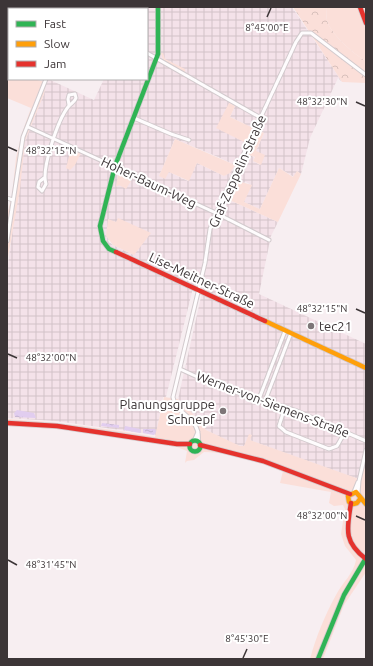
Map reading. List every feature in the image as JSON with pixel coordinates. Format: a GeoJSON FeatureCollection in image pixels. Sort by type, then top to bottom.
{"type":"FeatureCollection","features":[{"type":"Feature","properties":{"kind":"street"},"geometry":{"type":"LineString","coordinates":[[115,166],[158,54],[158,7]]}},
{"type":"Feature","properties":{"kind":"street"},"geometry":{"type":"LineString","coordinates":[[360,7],[366,23]]}},
{"type":"Feature","properties":{"kind":"street","name":"Graf-Zeppelin-Straße"},"geometry":{"type":"LineString","coordinates":[[195,445],[198,432],[194,422],[173,400],[205,262],[210,229],[216,213],[302,32],[311,34],[366,75]]}},
{"type":"Feature","properties":{"kind":"street"},"geometry":{"type":"LineString","coordinates":[[148,55],[261,118]]}},
{"type":"Feature","properties":{"kind":"street"},"geometry":{"type":"LineString","coordinates":[[7,241],[21,149],[46,80]]}},
{"type":"Feature","properties":{"kind":"street"},"geometry":{"type":"LineString","coordinates":[[44,178],[54,139],[69,105]]}},
{"type":"Feature","properties":{"kind":"street"},"geometry":{"type":"LineString","coordinates":[[134,118],[189,140]]}},
{"type":"Feature","properties":{"kind":"street","name":"Hoher-Baum-Weg"},"geometry":{"type":"LineString","coordinates":[[28,127],[216,213],[269,240]]}},
{"type":"Feature","properties":{"kind":"street","name":"Lise-Meitner-Straße"},"geometry":{"type":"LineString","coordinates":[[115,166],[100,226],[100,235],[103,243],[109,249],[366,368]]}},
{"type":"Feature","properties":{"kind":"street"},"geometry":{"type":"LineString","coordinates":[[7,198],[13,200]]}},
{"type":"Feature","properties":{"kind":"street"},"geometry":{"type":"LineString","coordinates":[[259,400],[285,331]]}},
{"type":"Feature","properties":{"kind":"street"},"geometry":{"type":"LineString","coordinates":[[265,402],[291,333]]}},
{"type":"Feature","properties":{"kind":"street","name":"Werner-von-Siemens-Straße"},"geometry":{"type":"LineString","coordinates":[[180,369],[217,386],[285,407],[366,441]]}},
{"type":"Feature","properties":{"kind":"street"},"geometry":{"type":"LineString","coordinates":[[285,407],[279,426],[286,432],[329,449],[337,446],[345,432]]}},
{"type":"Feature","properties":{"kind":"street"},"geometry":{"type":"LineString","coordinates":[[7,423],[57,426],[215,449],[263,461],[338,490],[353,494]]}},
{"type":"Feature","properties":{"kind":"street"},"geometry":{"type":"LineString","coordinates":[[318,659],[342,600],[366,558],[354,549],[349,542],[346,533],[350,513],[356,502],[353,494],[359,481],[366,450]]}},
{"type":"Feature","properties":{"kind":"street"},"geometry":{"type":"LineString","coordinates":[[353,494],[356,502]]}},
{"type":"Feature","properties":{"kind":"street"},"geometry":{"type":"LineString","coordinates":[[356,502],[366,505]]}},
{"type":"Feature","properties":{"kind":"street"},"geometry":{"type":"LineString","coordinates":[[354,549],[366,554]]}},
{"type":"Feature","properties":{"kind":"shaded area"},"geometry":{"type":"Polygon","coordinates":[[[84,7],[292,7],[342,82],[338,78],[310,138],[301,174],[297,171],[294,177],[279,168],[260,209],[244,202],[251,185],[246,182],[240,184],[225,198],[278,222],[271,236],[259,294],[366,344],[366,469],[360,468],[358,479],[249,440],[250,434],[244,447],[232,443],[206,430],[178,399],[203,288],[194,284],[166,397],[163,397],[156,435],[56,421],[7,418],[7,271],[25,141],[44,94],[47,80],[94,100],[104,80],[148,80],[148,8],[84,7]],[[235,106],[216,128],[245,124],[230,117],[235,106]],[[257,130],[247,153],[255,158],[253,161],[260,165],[256,151],[264,133],[257,130]],[[175,139],[159,176],[169,172],[188,181],[197,163],[224,176],[235,165],[218,157],[175,139]],[[116,222],[108,241],[134,255],[116,222]]]}},
{"type":"Feature","properties":{"kind":"green space"},"geometry":{"type":"Polygon","coordinates":[[[7,7],[32,7],[8,8],[7,69],[7,7]]]}},
{"type":"Feature","properties":{"kind":"green space"},"geometry":{"type":"Polygon","coordinates":[[[32,7],[78,7],[78,8],[32,7]]]}},
{"type":"Feature","properties":{"kind":"green space"},"geometry":{"type":"Polygon","coordinates":[[[293,7],[327,7],[327,20],[332,31],[349,49],[366,61],[366,83],[342,82],[293,7]]]}},
{"type":"Feature","properties":{"kind":"green space"},"geometry":{"type":"Polygon","coordinates":[[[327,7],[364,7],[366,14],[366,61],[349,49],[332,31],[327,20],[327,7]]]}},
{"type":"Feature","properties":{"kind":"green space"},"geometry":{"type":"Polygon","coordinates":[[[161,53],[163,53],[165,59],[185,69],[185,74],[164,62],[161,53]]]}},
{"type":"Feature","properties":{"kind":"green space"},"geometry":{"type":"Polygon","coordinates":[[[7,69],[8,80],[37,80],[46,82],[44,94],[25,141],[20,189],[7,263],[7,215],[12,196],[16,158],[22,133],[31,108],[7,98],[7,69]]]}},
{"type":"Feature","properties":{"kind":"green space"},"geometry":{"type":"Polygon","coordinates":[[[229,103],[235,106],[230,117],[253,128],[246,143],[216,128],[229,103]]]}},
{"type":"Feature","properties":{"kind":"green space"},"geometry":{"type":"Polygon","coordinates":[[[257,130],[264,133],[256,151],[265,155],[261,165],[253,161],[255,157],[246,154],[257,130]]]}},
{"type":"Feature","properties":{"kind":"green space"},"geometry":{"type":"Polygon","coordinates":[[[175,139],[235,165],[230,173],[224,176],[197,163],[189,181],[169,172],[165,179],[159,176],[175,139]]]}},
{"type":"Feature","properties":{"kind":"green space"},"geometry":{"type":"Polygon","coordinates":[[[71,149],[81,153],[75,165],[70,170],[66,168],[71,149]]]}},
{"type":"Feature","properties":{"kind":"green space"},"geometry":{"type":"Polygon","coordinates":[[[279,168],[293,177],[297,171],[301,174],[278,222],[225,198],[233,180],[240,184],[241,182],[252,185],[244,202],[260,209],[279,168]]]}},
{"type":"Feature","properties":{"kind":"green space"},"geometry":{"type":"Polygon","coordinates":[[[118,175],[124,176],[131,181],[126,189],[119,185],[116,187],[118,175]]]}},
{"type":"Feature","properties":{"kind":"green space"},"geometry":{"type":"Polygon","coordinates":[[[118,218],[151,233],[134,255],[113,245],[106,236],[108,219],[116,222],[118,218]]]}},
{"type":"Feature","properties":{"kind":"green space"},"geometry":{"type":"Polygon","coordinates":[[[164,397],[178,399],[206,430],[240,446],[244,446],[249,434],[252,435],[250,440],[359,479],[362,468],[366,469],[366,504],[360,499],[359,502],[366,506],[366,572],[344,605],[323,659],[310,659],[328,610],[338,591],[353,569],[356,560],[345,546],[341,534],[345,509],[343,505],[334,506],[329,503],[331,492],[280,483],[283,471],[234,455],[204,452],[194,460],[187,461],[185,463],[187,451],[177,447],[70,430],[7,426],[7,419],[26,420],[81,426],[155,437],[164,397]]]}},
{"type":"Feature","properties":{"kind":"water"},"geometry":{"type":"Polygon","coordinates":[[[17,410],[34,413],[36,418],[15,417],[14,413],[17,410]]]}},
{"type":"Feature","properties":{"kind":"water"},"geometry":{"type":"Polygon","coordinates":[[[102,423],[119,425],[119,428],[101,426],[102,423]]]}},
{"type":"Feature","properties":{"kind":"water"},"geometry":{"type":"Polygon","coordinates":[[[125,426],[140,429],[141,431],[140,433],[124,430],[125,426]]]}},
{"type":"Feature","properties":{"kind":"water"},"geometry":{"type":"Polygon","coordinates":[[[143,429],[155,429],[156,432],[154,435],[143,433],[143,429]]]}},
{"type":"Feature","properties":{"kind":"traffic: fast"},"geometry":{"type":"LineString","coordinates":[[116,252],[109,249],[103,241],[100,226],[115,166],[158,54],[158,7]]}},
{"type":"Feature","properties":{"kind":"traffic: fast"},"geometry":{"type":"LineString","coordinates":[[195,440],[199,442],[201,446],[199,450],[195,452],[191,450],[189,446],[191,442],[195,440]]}},
{"type":"Feature","properties":{"kind":"traffic: fast"},"geometry":{"type":"LineString","coordinates":[[318,659],[344,595],[366,558]]}},
{"type":"Feature","properties":{"kind":"traffic: slow"},"geometry":{"type":"LineString","coordinates":[[265,321],[366,368]]}},
{"type":"Feature","properties":{"kind":"traffic: slow"},"geometry":{"type":"LineString","coordinates":[[360,499],[357,503],[353,504],[349,502],[348,496],[356,492],[366,504]]}},
{"type":"Feature","properties":{"kind":"traffic: jam"},"geometry":{"type":"LineString","coordinates":[[360,7],[366,23]]}},
{"type":"Feature","properties":{"kind":"traffic: jam"},"geometry":{"type":"LineString","coordinates":[[116,252],[265,321]]}},
{"type":"Feature","properties":{"kind":"traffic: jam"},"geometry":{"type":"LineString","coordinates":[[7,423],[57,426],[177,444],[190,444]]}},
{"type":"Feature","properties":{"kind":"traffic: jam"},"geometry":{"type":"LineString","coordinates":[[200,445],[263,461],[350,494]]}},
{"type":"Feature","properties":{"kind":"traffic: jam"},"geometry":{"type":"LineString","coordinates":[[351,503],[348,520],[348,534],[353,546],[366,559]]}},
{"type":"Feature","properties":{"kind":"place","name":"tec21"},"geometry":{"type":"Point","coordinates":[311,326]}},
{"type":"Feature","properties":{"kind":"place","name":"Planungsgruppe Schnepf"},"geometry":{"type":"Point","coordinates":[223,411]}}]}
